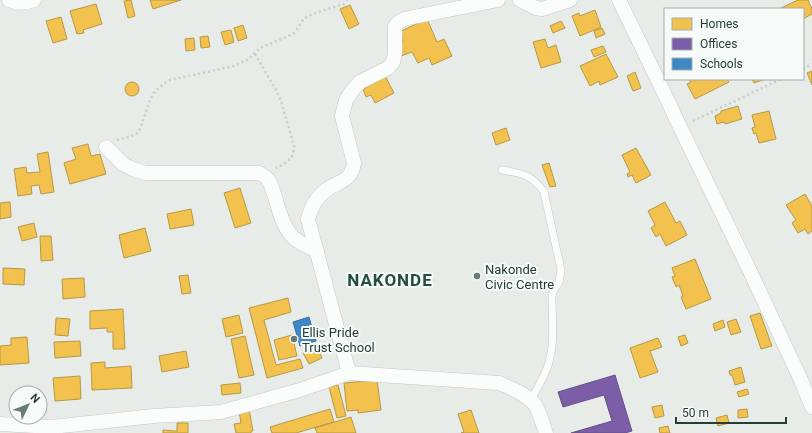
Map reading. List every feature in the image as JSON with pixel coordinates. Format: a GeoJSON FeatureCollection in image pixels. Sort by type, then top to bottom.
{"type":"FeatureCollection","features":[{"type":"Feature","properties":{"kind":"street"},"geometry":{"type":"LineString","coordinates":[[10,0],[16,3],[28,3],[34,0]]}},
{"type":"Feature","properties":{"kind":"street"},"geometry":{"type":"LineString","coordinates":[[348,373],[308,218],[310,211],[317,200],[328,189],[346,180],[353,170],[354,163],[342,116],[346,100],[360,82],[388,68],[393,62],[395,53],[396,24],[404,20],[498,0]]}},
{"type":"Feature","properties":{"kind":"street"},"geometry":{"type":"LineString","coordinates":[[520,0],[536,8],[542,9],[570,0]]}},
{"type":"Feature","properties":{"kind":"street"},"geometry":{"type":"LineString","coordinates":[[619,0],[748,267],[801,380],[812,407]]}},
{"type":"Feature","properties":{"kind":"street"},"geometry":{"type":"LineString","coordinates":[[106,147],[123,164],[144,173],[259,173],[264,175],[269,180],[282,220],[289,233],[294,238],[317,251]]}},
{"type":"Feature","properties":{"kind":"street"},"geometry":{"type":"LineString","coordinates":[[0,424],[52,427],[154,416],[221,412],[300,390],[348,373],[499,383],[512,389],[536,407],[546,433]]}},
{"type":"Feature","properties":{"kind":"lane"},"geometry":{"type":"LineString","coordinates":[[502,170],[523,174],[530,177],[544,192],[561,270],[559,283],[554,289],[552,296],[552,340],[548,366],[530,401]]}},
{"type":"Feature","properties":{"kind":"path"},"geometry":{"type":"LineString","coordinates":[[106,147],[114,140],[138,133],[152,93],[163,83],[170,80],[234,66],[249,59],[260,48],[293,34],[297,31],[302,20],[308,16],[344,4],[347,0]]}},
{"type":"Feature","properties":{"kind":"path"},"geometry":{"type":"LineString","coordinates":[[255,54],[281,101],[294,146],[294,153],[288,161],[264,175]]}},
{"type":"Feature","properties":{"kind":"path"},"geometry":{"type":"LineString","coordinates":[[680,127],[779,80]]}},
{"type":"Feature","properties":{"kind":"building: Homes"},"geometry":{"type":"Polygon","coordinates":[[[131,0],[135,16],[128,18],[124,1],[131,0]]]}},
{"type":"Feature","properties":{"kind":"building: Homes"},"geometry":{"type":"Polygon","coordinates":[[[150,0],[181,0],[153,9],[150,0]]]}},
{"type":"Feature","properties":{"kind":"building: Homes"},"geometry":{"type":"Polygon","coordinates":[[[798,0],[808,0],[812,9],[812,14],[804,18],[804,8],[781,8],[798,0]]]}},
{"type":"Feature","properties":{"kind":"building: Homes"},"geometry":{"type":"Polygon","coordinates":[[[96,4],[102,24],[83,30],[84,33],[77,34],[70,11],[96,4]]]}},
{"type":"Feature","properties":{"kind":"building: Homes"},"geometry":{"type":"Polygon","coordinates":[[[350,5],[359,24],[349,29],[340,9],[350,5]]]}},
{"type":"Feature","properties":{"kind":"building: Homes"},"geometry":{"type":"Polygon","coordinates":[[[595,10],[601,27],[580,36],[572,16],[579,13],[580,16],[595,10]]]}},
{"type":"Feature","properties":{"kind":"building: Homes"},"geometry":{"type":"Polygon","coordinates":[[[61,17],[67,39],[53,43],[46,21],[61,17]]]}},
{"type":"Feature","properties":{"kind":"building: Homes"},"geometry":{"type":"Polygon","coordinates":[[[427,19],[437,42],[444,39],[452,56],[432,65],[429,58],[418,63],[412,52],[401,56],[395,44],[403,41],[399,32],[427,19]]]}},
{"type":"Feature","properties":{"kind":"building: Homes"},"geometry":{"type":"Polygon","coordinates":[[[561,21],[565,28],[553,33],[550,26],[561,21]]]}},
{"type":"Feature","properties":{"kind":"building: Homes"},"geometry":{"type":"Polygon","coordinates":[[[243,25],[247,38],[238,41],[234,28],[243,25]]]}},
{"type":"Feature","properties":{"kind":"building: Homes"},"geometry":{"type":"Polygon","coordinates":[[[602,28],[605,34],[596,38],[594,31],[602,28]]]}},
{"type":"Feature","properties":{"kind":"building: Homes"},"geometry":{"type":"Polygon","coordinates":[[[231,30],[234,42],[225,45],[221,32],[231,30]]]}},
{"type":"Feature","properties":{"kind":"building: Homes"},"geometry":{"type":"Polygon","coordinates":[[[208,36],[210,47],[201,48],[200,37],[208,36]]]}},
{"type":"Feature","properties":{"kind":"building: Homes"},"geometry":{"type":"Polygon","coordinates":[[[194,38],[195,50],[186,51],[185,39],[194,38]]]}},
{"type":"Feature","properties":{"kind":"building: Homes"},"geometry":{"type":"Polygon","coordinates":[[[545,39],[548,48],[556,45],[561,62],[541,68],[533,42],[545,39]]]}},
{"type":"Feature","properties":{"kind":"building: Homes"},"geometry":{"type":"Polygon","coordinates":[[[603,46],[606,52],[594,57],[591,50],[603,46]]]}},
{"type":"Feature","properties":{"kind":"building: Homes"},"geometry":{"type":"Polygon","coordinates":[[[606,54],[618,77],[600,85],[599,81],[590,86],[580,66],[606,54]]]}},
{"type":"Feature","properties":{"kind":"building: Homes"},"geometry":{"type":"Polygon","coordinates":[[[812,71],[812,85],[807,73],[812,71]]]}},
{"type":"Feature","properties":{"kind":"building: Homes"},"geometry":{"type":"Polygon","coordinates":[[[383,72],[394,93],[375,103],[371,95],[366,97],[363,89],[367,87],[364,81],[383,72]]]}},
{"type":"Feature","properties":{"kind":"building: Homes"},"geometry":{"type":"Polygon","coordinates":[[[635,72],[641,88],[633,91],[627,76],[635,72]]]}},
{"type":"Feature","properties":{"kind":"building: Homes"},"geometry":{"type":"Polygon","coordinates":[[[690,80],[728,80],[729,82],[695,99],[687,84],[691,82],[690,80]]]}},
{"type":"Feature","properties":{"kind":"building: Homes"},"geometry":{"type":"Polygon","coordinates":[[[752,80],[762,80],[754,83],[752,80]]]}},
{"type":"Feature","properties":{"kind":"building: Homes"},"geometry":{"type":"Polygon","coordinates":[[[129,82],[135,82],[139,86],[139,92],[135,96],[129,96],[125,92],[125,86],[129,82]]]}},
{"type":"Feature","properties":{"kind":"building: Homes"},"geometry":{"type":"Polygon","coordinates":[[[738,106],[742,119],[725,124],[724,122],[717,124],[715,116],[721,113],[721,111],[738,106]]]}},
{"type":"Feature","properties":{"kind":"building: Homes"},"geometry":{"type":"Polygon","coordinates":[[[769,111],[776,139],[759,143],[756,133],[754,134],[752,128],[755,127],[752,115],[769,111]]]}},
{"type":"Feature","properties":{"kind":"building: Homes"},"geometry":{"type":"Polygon","coordinates":[[[506,128],[510,140],[496,145],[492,133],[506,128]]]}},
{"type":"Feature","properties":{"kind":"building: Homes"},"geometry":{"type":"Polygon","coordinates":[[[88,144],[91,156],[100,154],[106,174],[70,184],[64,163],[76,159],[72,148],[88,144]]]}},
{"type":"Feature","properties":{"kind":"building: Homes"},"geometry":{"type":"Polygon","coordinates":[[[636,148],[651,175],[636,183],[632,175],[628,177],[627,174],[630,172],[622,155],[636,148]]]}},
{"type":"Feature","properties":{"kind":"building: Homes"},"geometry":{"type":"Polygon","coordinates":[[[48,152],[54,192],[41,194],[39,185],[31,186],[32,194],[18,196],[14,169],[26,167],[27,173],[40,172],[37,154],[48,152]]]}},
{"type":"Feature","properties":{"kind":"building: Homes"},"geometry":{"type":"Polygon","coordinates":[[[549,163],[556,186],[550,187],[542,165],[549,163]]]}},
{"type":"Feature","properties":{"kind":"building: Homes"},"geometry":{"type":"Polygon","coordinates":[[[240,188],[251,223],[235,228],[224,193],[240,188]]]}},
{"type":"Feature","properties":{"kind":"building: Homes"},"geometry":{"type":"Polygon","coordinates":[[[805,194],[812,206],[812,231],[808,234],[805,229],[798,233],[792,223],[796,220],[786,205],[805,194]]]}},
{"type":"Feature","properties":{"kind":"building: Homes"},"geometry":{"type":"Polygon","coordinates":[[[10,202],[11,217],[0,219],[0,203],[10,202]]]}},
{"type":"Feature","properties":{"kind":"building: Homes"},"geometry":{"type":"Polygon","coordinates":[[[665,202],[676,223],[680,221],[687,235],[666,246],[660,234],[656,237],[651,228],[655,225],[648,211],[665,202]]]}},
{"type":"Feature","properties":{"kind":"building: Homes"},"geometry":{"type":"Polygon","coordinates":[[[191,209],[194,225],[170,229],[167,214],[191,209]]]}},
{"type":"Feature","properties":{"kind":"building: Homes"},"geometry":{"type":"Polygon","coordinates":[[[34,223],[37,237],[22,241],[18,227],[34,223]]]}},
{"type":"Feature","properties":{"kind":"building: Homes"},"geometry":{"type":"Polygon","coordinates":[[[145,228],[151,251],[124,258],[119,235],[145,228]]]}},
{"type":"Feature","properties":{"kind":"building: Homes"},"geometry":{"type":"Polygon","coordinates":[[[40,236],[51,236],[53,260],[41,261],[40,236]]]}},
{"type":"Feature","properties":{"kind":"building: Homes"},"geometry":{"type":"Polygon","coordinates":[[[695,259],[711,299],[686,309],[681,297],[683,296],[679,285],[676,287],[672,277],[675,276],[672,268],[695,259]]]}},
{"type":"Feature","properties":{"kind":"building: Homes"},"geometry":{"type":"Polygon","coordinates":[[[3,268],[25,269],[24,285],[3,284],[3,268]]]}},
{"type":"Feature","properties":{"kind":"building: Homes"},"geometry":{"type":"Polygon","coordinates":[[[188,275],[191,293],[182,294],[179,276],[188,275]]]}},
{"type":"Feature","properties":{"kind":"building: Homes"},"geometry":{"type":"Polygon","coordinates":[[[84,278],[85,297],[63,299],[62,279],[84,278]]]}},
{"type":"Feature","properties":{"kind":"building: Homes"},"geometry":{"type":"Polygon","coordinates":[[[288,298],[291,312],[264,320],[276,365],[300,359],[303,368],[267,378],[249,308],[288,298]]]}},
{"type":"Feature","properties":{"kind":"building: Homes"},"geometry":{"type":"Polygon","coordinates":[[[123,309],[125,349],[113,349],[113,332],[107,332],[107,328],[90,329],[90,311],[123,309]]]}},
{"type":"Feature","properties":{"kind":"building: Homes"},"geometry":{"type":"Polygon","coordinates":[[[760,313],[772,346],[761,349],[750,316],[760,313]]]}},
{"type":"Feature","properties":{"kind":"building: Homes"},"geometry":{"type":"Polygon","coordinates":[[[239,315],[243,333],[226,337],[222,319],[239,315]]]}},
{"type":"Feature","properties":{"kind":"building: Homes"},"geometry":{"type":"Polygon","coordinates":[[[56,318],[70,319],[68,336],[55,335],[56,318]]]}},
{"type":"Feature","properties":{"kind":"building: Homes"},"geometry":{"type":"Polygon","coordinates":[[[736,319],[741,332],[731,335],[727,322],[736,319]]]}},
{"type":"Feature","properties":{"kind":"building: Homes"},"geometry":{"type":"Polygon","coordinates":[[[723,320],[725,327],[715,331],[713,324],[723,320]]]}},
{"type":"Feature","properties":{"kind":"building: Homes"},"geometry":{"type":"Polygon","coordinates":[[[292,335],[297,356],[279,360],[274,340],[292,335]]]}},
{"type":"Feature","properties":{"kind":"building: Homes"},"geometry":{"type":"Polygon","coordinates":[[[685,335],[688,343],[681,346],[678,337],[685,335]]]}},
{"type":"Feature","properties":{"kind":"building: Homes"},"geometry":{"type":"Polygon","coordinates":[[[245,336],[254,375],[239,378],[231,339],[245,336]]]}},
{"type":"Feature","properties":{"kind":"building: Homes"},"geometry":{"type":"Polygon","coordinates":[[[27,337],[29,363],[0,365],[0,346],[11,345],[11,338],[27,337]]]}},
{"type":"Feature","properties":{"kind":"building: Homes"},"geometry":{"type":"Polygon","coordinates":[[[658,338],[662,347],[650,351],[658,372],[640,378],[630,348],[658,338]]]}},
{"type":"Feature","properties":{"kind":"building: Homes"},"geometry":{"type":"Polygon","coordinates":[[[80,341],[81,356],[55,358],[54,342],[80,341]]]}},
{"type":"Feature","properties":{"kind":"building: Homes"},"geometry":{"type":"Polygon","coordinates":[[[317,346],[322,358],[309,364],[303,353],[317,346]]]}},
{"type":"Feature","properties":{"kind":"building: Homes"},"geometry":{"type":"Polygon","coordinates":[[[186,351],[189,367],[162,372],[159,356],[186,351]]]}},
{"type":"Feature","properties":{"kind":"building: Homes"},"geometry":{"type":"Polygon","coordinates":[[[105,362],[105,368],[131,366],[132,388],[92,390],[91,363],[105,362]]]}},
{"type":"Feature","properties":{"kind":"building: Homes"},"geometry":{"type":"Polygon","coordinates":[[[741,367],[745,382],[735,385],[729,371],[741,367]]]}},
{"type":"Feature","properties":{"kind":"building: Homes"},"geometry":{"type":"Polygon","coordinates":[[[80,376],[81,399],[55,401],[53,378],[80,376]]]}},
{"type":"Feature","properties":{"kind":"building: Homes"},"geometry":{"type":"Polygon","coordinates":[[[377,380],[381,410],[358,413],[358,410],[347,411],[344,383],[377,380]]]}},
{"type":"Feature","properties":{"kind":"building: Homes"},"geometry":{"type":"Polygon","coordinates":[[[240,383],[241,393],[222,395],[221,385],[240,383]]]}},
{"type":"Feature","properties":{"kind":"building: Homes"},"geometry":{"type":"Polygon","coordinates":[[[338,385],[346,416],[337,418],[329,387],[338,385]]]}},
{"type":"Feature","properties":{"kind":"building: Homes"},"geometry":{"type":"Polygon","coordinates":[[[747,389],[749,394],[739,397],[737,392],[747,389]]]}},
{"type":"Feature","properties":{"kind":"building: Homes"},"geometry":{"type":"Polygon","coordinates":[[[662,405],[664,416],[655,418],[652,407],[662,405]]]}},
{"type":"Feature","properties":{"kind":"building: Homes"},"geometry":{"type":"Polygon","coordinates":[[[249,409],[253,431],[251,431],[251,433],[236,433],[234,424],[241,423],[239,411],[249,409]]]}},
{"type":"Feature","properties":{"kind":"building: Homes"},"geometry":{"type":"Polygon","coordinates":[[[330,409],[334,422],[296,433],[272,433],[270,427],[330,409]]]}},
{"type":"Feature","properties":{"kind":"building: Homes"},"geometry":{"type":"Polygon","coordinates":[[[747,409],[748,417],[738,418],[738,410],[747,409]]]}},
{"type":"Feature","properties":{"kind":"building: Homes"},"geometry":{"type":"Polygon","coordinates":[[[471,410],[479,433],[461,433],[464,432],[458,414],[471,410]]]}},
{"type":"Feature","properties":{"kind":"building: Homes"},"geometry":{"type":"Polygon","coordinates":[[[727,415],[729,423],[718,426],[716,418],[727,415]]]}},
{"type":"Feature","properties":{"kind":"building: Homes"},"geometry":{"type":"Polygon","coordinates":[[[351,417],[356,433],[317,433],[315,428],[351,417]]]}},
{"type":"Feature","properties":{"kind":"building: Homes"},"geometry":{"type":"Polygon","coordinates":[[[177,423],[188,423],[188,433],[163,433],[163,430],[177,431],[177,423]]]}},
{"type":"Feature","properties":{"kind":"building: Homes"},"geometry":{"type":"Polygon","coordinates":[[[668,426],[670,433],[660,433],[659,428],[668,426]]]}},
{"type":"Feature","properties":{"kind":"building: Offices"},"geometry":{"type":"Polygon","coordinates":[[[615,375],[632,431],[625,433],[571,433],[612,421],[604,395],[563,407],[558,392],[615,375]]]}},
{"type":"Feature","properties":{"kind":"building: Schools"},"geometry":{"type":"Polygon","coordinates":[[[309,317],[316,341],[300,346],[293,322],[309,317]]]}},
{"type":"Feature","properties":{"kind":"place","name":"Nakonde Civic Centre"},"geometry":{"type":"Point","coordinates":[477,276]}},
{"type":"Feature","properties":{"kind":"place","name":"Ellis Pride Trust School"},"geometry":{"type":"Point","coordinates":[294,339]}},
{"type":"Feature","properties":{"kind":"district","name":"NAKONDE"},"geometry":{"type":"Point","coordinates":[390,280]}}]}
